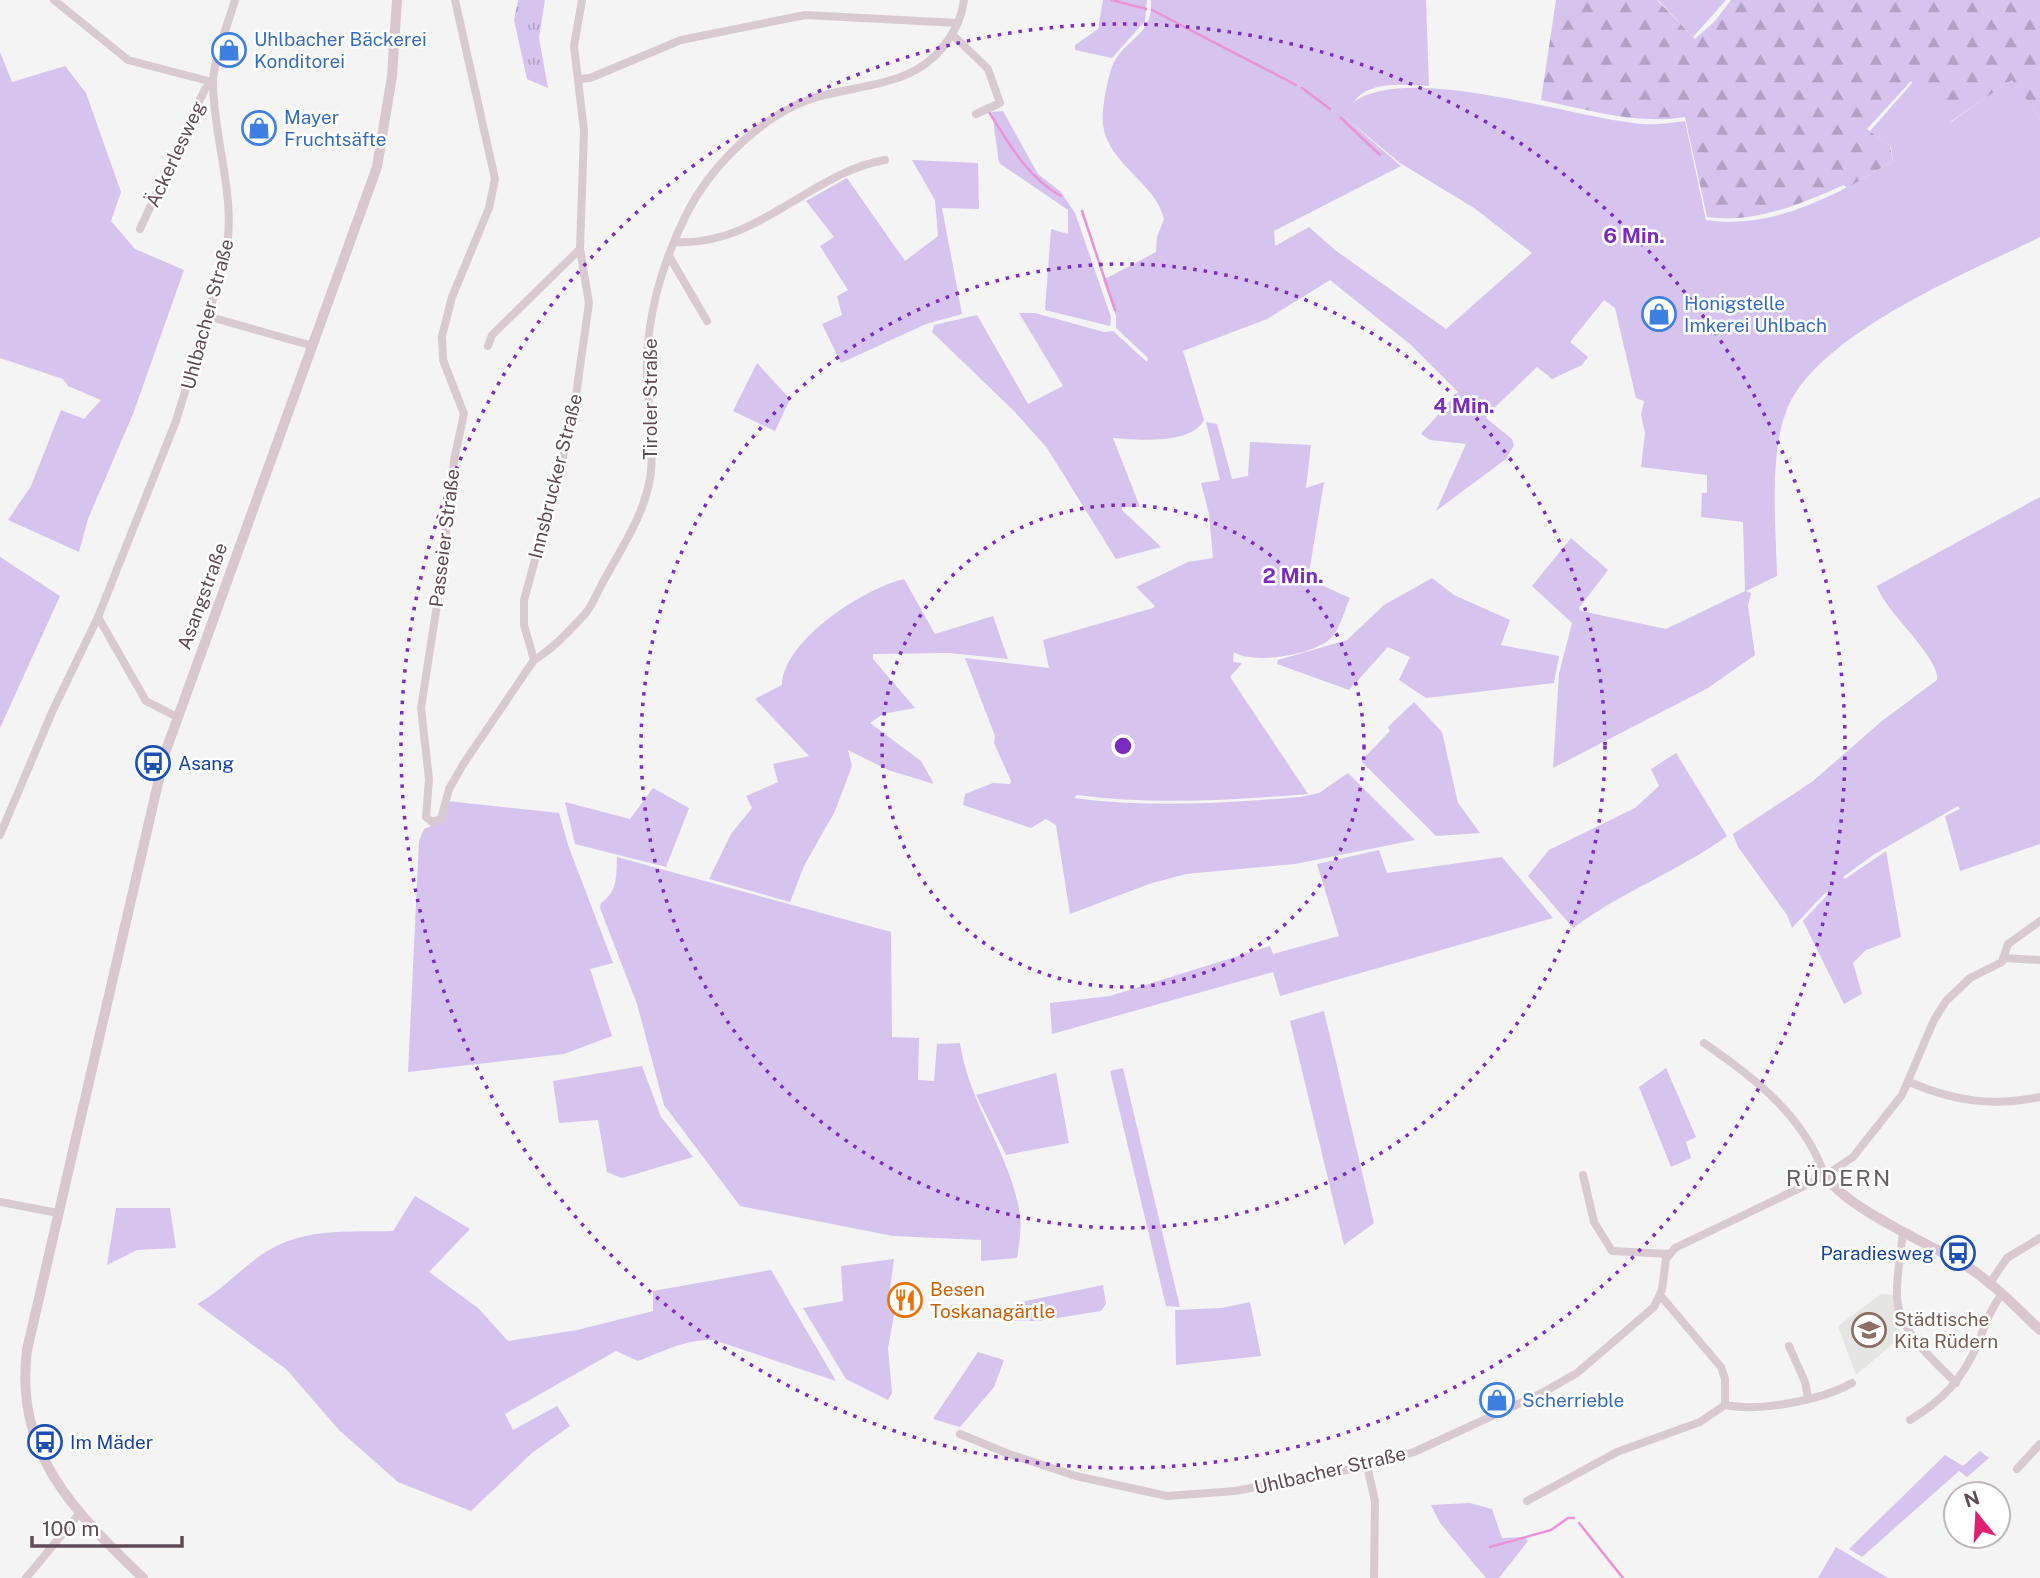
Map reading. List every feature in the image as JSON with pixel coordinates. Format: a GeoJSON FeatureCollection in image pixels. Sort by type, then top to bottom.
{"type":"FeatureCollection","features":[{"type":"Feature","properties":{"kind":"street"},"geometry":{"type":"LineString","coordinates":[[54,0],[128,60],[212,82]]}},
{"type":"Feature","properties":{"kind":"street","name":"Uhlbacher Straße"},"geometry":{"type":"LineString","coordinates":[[0,835],[53,710],[98,617],[176,421],[229,243],[230,219],[212,82],[235,0]]}},
{"type":"Feature","properties":{"kind":"street","name":"Asangstraße"},"geometry":{"type":"LineString","coordinates":[[143,1578],[79,1514],[41,1455],[29,1422],[24,1396],[27,1350],[158,779],[177,717],[377,167],[393,76],[397,0]]}},
{"type":"Feature","properties":{"kind":"street","name":"Passeier Straße"},"geometry":{"type":"LineString","coordinates":[[455,0],[495,179],[489,208],[452,297],[442,336],[443,360],[464,414],[454,460],[441,579],[421,708],[429,775],[426,816],[428,822],[441,819],[449,789],[464,763],[534,660],[548,651],[586,613]]}},
{"type":"Feature","properties":{"kind":"street","name":"Innsbrucker Straße"},"geometry":{"type":"LineString","coordinates":[[534,660],[524,625],[524,600],[572,424],[589,303],[580,249],[584,131],[573,47],[582,0]]}},
{"type":"Feature","properties":{"kind":"street","name":"Tiroler Straße"},"geometry":{"type":"LineString","coordinates":[[586,613],[630,532],[648,487],[652,454],[647,383],[648,338],[669,256],[693,201],[735,150],[792,106],[818,96],[906,77],[932,60],[953,34],[964,0]]}},
{"type":"Feature","properties":{"kind":"street"},"geometry":{"type":"LineString","coordinates":[[578,79],[590,78],[681,40],[804,15],[958,23]]}},
{"type":"Feature","properties":{"kind":"street"},"geometry":{"type":"LineString","coordinates":[[953,34],[988,69],[1000,103],[976,114]]}},
{"type":"Feature","properties":{"kind":"street","name":"Äckerlesweg"},"geometry":{"type":"LineString","coordinates":[[140,229],[205,89],[212,82]]}},
{"type":"Feature","properties":{"kind":"street"},"geometry":{"type":"LineString","coordinates":[[675,242],[690,243],[755,225],[863,163],[885,160]]}},
{"type":"Feature","properties":{"kind":"street"},"geometry":{"type":"LineString","coordinates":[[488,346],[492,335],[580,249]]}},
{"type":"Feature","properties":{"kind":"street"},"geometry":{"type":"LineString","coordinates":[[669,256],[707,321]]}},
{"type":"Feature","properties":{"kind":"street"},"geometry":{"type":"LineString","coordinates":[[207,316],[313,346]]}},
{"type":"Feature","properties":{"kind":"street"},"geometry":{"type":"LineString","coordinates":[[98,617],[146,701],[162,712],[177,717]]}},
{"type":"Feature","properties":{"kind":"street"},"geometry":{"type":"LineString","coordinates":[[2003,958],[2008,944],[2040,922]]}},
{"type":"Feature","properties":{"kind":"street"},"geometry":{"type":"LineString","coordinates":[[1583,1175],[1594,1222],[1612,1251],[1669,1254],[1699,1235],[1825,1176],[1848,1161],[1867,1144],[1909,1082],[1934,1020],[1946,1000],[1970,978],[2003,958],[2040,960]]}},
{"type":"Feature","properties":{"kind":"street"},"geometry":{"type":"LineString","coordinates":[[1704,1043],[1775,1096],[1797,1125],[1825,1176],[1835,1188],[1990,1283],[2040,1330]]}},
{"type":"Feature","properties":{"kind":"street"},"geometry":{"type":"LineString","coordinates":[[1909,1082],[1976,1102],[2016,1102],[2040,1097]]}},
{"type":"Feature","properties":{"kind":"street"},"geometry":{"type":"LineString","coordinates":[[0,1202],[58,1213]]}},
{"type":"Feature","properties":{"kind":"street"},"geometry":{"type":"LineString","coordinates":[[1903,1231],[1897,1293],[1899,1310],[1918,1341],[1956,1383]]}},
{"type":"Feature","properties":{"kind":"street"},"geometry":{"type":"LineString","coordinates":[[1990,1283],[2007,1258],[2040,1238]]}},
{"type":"Feature","properties":{"kind":"street","name":"Uhlbacher Straße"},"geometry":{"type":"LineString","coordinates":[[960,1434],[1076,1476],[1167,1496],[1235,1492],[1367,1466],[1413,1451],[1563,1382],[1648,1314],[1660,1295],[1669,1254]]}},
{"type":"Feature","properties":{"kind":"street"},"geometry":{"type":"LineString","coordinates":[[1910,1420],[1940,1399],[1956,1383],[1976,1348],[1992,1307],[2002,1294]]}},
{"type":"Feature","properties":{"kind":"street"},"geometry":{"type":"LineString","coordinates":[[1660,1295],[1721,1367],[1725,1383],[1725,1405]]}},
{"type":"Feature","properties":{"kind":"street"},"geometry":{"type":"LineString","coordinates":[[1789,1346],[1805,1382],[1808,1398]]}},
{"type":"Feature","properties":{"kind":"street"},"geometry":{"type":"LineString","coordinates":[[1527,1501],[1617,1451],[1697,1423],[1725,1405],[1740,1407],[1808,1398],[1830,1394],[1853,1383]]}},
{"type":"Feature","properties":{"kind":"street"},"geometry":{"type":"LineString","coordinates":[[2017,1469],[2040,1444]]}},
{"type":"Feature","properties":{"kind":"street"},"geometry":{"type":"LineString","coordinates":[[1367,1466],[1375,1501],[1374,1578]]}},
{"type":"Feature","properties":{"kind":"street"},"geometry":{"type":"LineString","coordinates":[[26,1578],[79,1514]]}},
{"type":"Feature","properties":{"kind":"shaded area","name":"Städtische Kita Rüdern"},"geometry":{"type":"Polygon","coordinates":[[[1881,1294],[1895,1295],[1899,1316],[1892,1322],[1903,1335],[1856,1375],[1838,1326],[1881,1294]]]}},
{"type":"Feature","properties":{"kind":"green space"},"geometry":{"type":"Polygon","coordinates":[[[518,0],[545,0],[539,38],[548,88],[527,79],[514,20],[518,0]]]}},
{"type":"Feature","properties":{"kind":"green space"},"geometry":{"type":"Polygon","coordinates":[[[1103,0],[1147,0],[1145,21],[1112,58],[1075,50],[1075,45],[1098,29],[1103,0]]]}},
{"type":"Feature","properties":{"kind":"green space"},"geometry":{"type":"Polygon","coordinates":[[[1151,0],[1426,0],[1429,86],[1378,87],[1361,95],[1354,102],[1379,91],[1413,88],[1452,90],[1642,124],[1685,121],[1706,220],[1731,222],[1756,220],[1804,207],[1850,186],[1893,161],[1891,147],[1870,131],[1913,82],[1951,122],[2012,79],[2040,118],[2040,237],[1897,309],[1860,332],[1828,357],[1802,384],[1786,412],[1777,449],[1777,576],[1746,591],[1751,593],[1748,606],[1755,655],[1708,688],[1553,768],[1559,674],[1572,623],[1532,586],[1571,538],[1608,570],[1579,608],[1581,611],[1666,629],[1745,591],[1743,522],[1701,517],[1702,493],[1707,493],[1707,475],[1641,467],[1645,433],[1641,415],[1644,401],[1636,398],[1615,308],[1604,300],[1570,342],[1588,357],[1582,365],[1552,379],[1537,367],[1487,415],[1486,418],[1512,439],[1514,445],[1506,459],[1436,511],[1466,444],[1430,440],[1421,434],[1458,392],[1411,345],[1330,280],[1267,319],[1183,351],[1204,420],[1188,434],[1176,437],[1148,440],[1113,438],[1140,507],[1122,507],[1122,510],[1161,547],[1116,559],[1047,448],[1014,411],[932,332],[934,325],[977,315],[1028,404],[1063,386],[1019,313],[1035,313],[1104,332],[1113,331],[1147,362],[1148,358],[1116,328],[1116,316],[1103,280],[1156,252],[1157,237],[1164,219],[1152,195],[1114,151],[1107,139],[1103,119],[1107,84],[1114,62],[1144,28],[1151,12],[1151,0]],[[1341,114],[1401,166],[1274,231],[1275,246],[1309,227],[1335,250],[1446,329],[1532,253],[1474,208],[1400,163],[1341,114]]]}},
{"type":"Feature","properties":{"kind":"green space"},"geometry":{"type":"Polygon","coordinates":[[[1556,0],[1657,0],[1695,39],[1715,21],[1731,0],[2040,0],[2040,118],[2012,80],[1950,122],[1911,81],[1867,129],[1890,146],[1893,161],[1847,188],[1844,185],[1777,211],[1742,218],[1707,217],[1685,117],[1631,118],[1541,100],[1556,0]]]}},
{"type":"Feature","properties":{"kind":"green space"},"geometry":{"type":"Polygon","coordinates":[[[1658,0],[1726,0],[1693,37],[1658,0]]]}},
{"type":"Feature","properties":{"kind":"green space"},"geometry":{"type":"Polygon","coordinates":[[[0,52],[12,82],[65,66],[86,93],[121,192],[111,221],[135,249],[184,270],[133,414],[88,519],[79,552],[8,520],[31,486],[61,410],[84,419],[101,400],[68,386],[63,379],[0,358],[0,52]]]}},
{"type":"Feature","properties":{"kind":"green space"},"geometry":{"type":"Polygon","coordinates":[[[1003,111],[1038,174],[1061,192],[1075,213],[1111,317],[1110,326],[1045,310],[1051,229],[1068,234],[1068,210],[999,163],[992,112],[1003,111]]]}},
{"type":"Feature","properties":{"kind":"green space"},"geometry":{"type":"Polygon","coordinates":[[[912,160],[978,163],[979,209],[942,208],[962,314],[926,324],[841,363],[822,324],[842,315],[837,296],[848,290],[820,246],[834,237],[806,201],[847,178],[905,261],[938,236],[935,200],[912,160]]]}},
{"type":"Feature","properties":{"kind":"green space"},"geometry":{"type":"Polygon","coordinates":[[[757,363],[790,399],[775,431],[733,411],[757,363]]]}},
{"type":"Feature","properties":{"kind":"green space"},"geometry":{"type":"Polygon","coordinates":[[[1206,422],[1217,424],[1232,479],[1248,476],[1250,442],[1311,445],[1306,488],[1324,482],[1308,579],[1350,598],[1337,629],[1324,643],[1299,653],[1255,658],[1234,652],[1233,662],[1242,663],[1230,677],[1308,794],[1192,800],[1134,800],[1077,795],[1074,798],[1159,804],[1301,797],[1319,793],[1348,773],[1415,840],[1295,864],[1186,874],[1149,884],[1070,914],[1056,825],[1046,819],[1031,828],[963,805],[965,794],[993,783],[1010,784],[1011,781],[994,743],[995,736],[965,658],[1049,668],[1043,640],[1153,608],[1155,606],[1136,587],[1188,562],[1213,558],[1209,514],[1201,483],[1220,480],[1206,422]]]}},
{"type":"Feature","properties":{"kind":"green space"},"geometry":{"type":"Polygon","coordinates":[[[2040,497],[2040,844],[1960,871],[1945,816],[1960,809],[1958,806],[1873,855],[1843,877],[1845,879],[1886,851],[1901,937],[1866,950],[1853,963],[1862,994],[1844,1004],[1803,921],[1829,893],[1826,892],[1792,928],[1787,915],[1738,847],[1733,834],[1813,781],[1882,721],[1937,680],[1936,671],[1922,647],[1890,609],[1877,586],[2040,497]]]}},
{"type":"Feature","properties":{"kind":"green space"},"geometry":{"type":"Polygon","coordinates":[[[0,557],[60,596],[0,728],[0,557]]]}},
{"type":"Feature","properties":{"kind":"green space"},"geometry":{"type":"Polygon","coordinates":[[[1432,578],[1454,595],[1510,620],[1501,645],[1559,656],[1554,683],[1426,698],[1399,680],[1410,657],[1388,647],[1349,690],[1277,664],[1278,660],[1347,640],[1384,605],[1432,578]]]}},
{"type":"Feature","properties":{"kind":"green space"},"geometry":{"type":"Polygon","coordinates":[[[904,579],[935,634],[993,616],[1008,659],[949,653],[873,654],[873,659],[915,708],[883,714],[870,723],[921,761],[934,784],[888,770],[848,750],[852,766],[835,811],[804,866],[790,902],[709,879],[731,834],[752,808],[746,796],[778,782],[773,764],[809,756],[755,699],[782,685],[786,668],[796,651],[829,618],[869,593],[904,579]]]}},
{"type":"Feature","properties":{"kind":"green space"},"geometry":{"type":"Polygon","coordinates":[[[1414,702],[1442,732],[1458,803],[1480,833],[1436,836],[1361,761],[1390,731],[1388,727],[1414,702]]]}},
{"type":"Feature","properties":{"kind":"green space"},"geometry":{"type":"Polygon","coordinates":[[[1676,753],[1727,836],[1573,928],[1528,876],[1549,850],[1635,808],[1659,786],[1651,769],[1676,753]]]}},
{"type":"Feature","properties":{"kind":"green space"},"geometry":{"type":"Polygon","coordinates":[[[653,788],[689,808],[666,867],[575,844],[565,802],[630,819],[653,788]]]}},
{"type":"Feature","properties":{"kind":"green space"},"geometry":{"type":"Polygon","coordinates":[[[447,801],[559,813],[568,845],[613,963],[590,969],[612,1036],[564,1054],[408,1072],[419,841],[424,829],[441,822],[447,801]]]}},
{"type":"Feature","properties":{"kind":"green space"},"geometry":{"type":"Polygon","coordinates":[[[1379,850],[1387,873],[1502,857],[1553,918],[1280,996],[1273,972],[1052,1034],[1050,1003],[1110,996],[1270,946],[1273,954],[1339,936],[1317,864],[1379,850]]]}},
{"type":"Feature","properties":{"kind":"green space"},"geometry":{"type":"Polygon","coordinates":[[[617,857],[891,932],[892,1037],[919,1038],[918,1080],[934,1081],[937,1044],[960,1043],[972,1087],[1015,1193],[1021,1220],[1017,1258],[981,1261],[981,1240],[893,1236],[740,1206],[664,1105],[637,1004],[600,908],[613,888],[617,857]]]}},
{"type":"Feature","properties":{"kind":"green space"},"geometry":{"type":"Polygon","coordinates":[[[1324,1011],[1374,1223],[1344,1245],[1290,1021],[1324,1011]]]}},
{"type":"Feature","properties":{"kind":"green space"},"geometry":{"type":"Polygon","coordinates":[[[642,1066],[661,1117],[693,1157],[622,1178],[607,1172],[598,1120],[559,1123],[553,1081],[642,1066]]]}},
{"type":"Feature","properties":{"kind":"green space"},"geometry":{"type":"Polygon","coordinates":[[[1123,1068],[1180,1307],[1166,1306],[1110,1071],[1123,1068]]]}},
{"type":"Feature","properties":{"kind":"green space"},"geometry":{"type":"Polygon","coordinates":[[[1666,1068],[1696,1137],[1686,1142],[1691,1158],[1671,1167],[1639,1087],[1666,1068]]]}},
{"type":"Feature","properties":{"kind":"green space"},"geometry":{"type":"Polygon","coordinates":[[[1056,1073],[1069,1143],[1006,1155],[976,1095],[1056,1073]]]}},
{"type":"Feature","properties":{"kind":"green space"},"geometry":{"type":"Polygon","coordinates":[[[415,1196],[470,1229],[429,1272],[478,1308],[508,1341],[577,1330],[653,1311],[653,1291],[771,1270],[836,1381],[714,1340],[684,1344],[638,1361],[616,1351],[505,1414],[513,1430],[557,1406],[570,1426],[532,1453],[471,1511],[398,1482],[339,1430],[287,1370],[197,1304],[261,1255],[285,1242],[330,1232],[393,1231],[415,1196]]]}},
{"type":"Feature","properties":{"kind":"green space"},"geometry":{"type":"Polygon","coordinates":[[[116,1208],[170,1208],[176,1248],[137,1250],[107,1265],[116,1208]]]}},
{"type":"Feature","properties":{"kind":"green space"},"geometry":{"type":"Polygon","coordinates":[[[894,1259],[889,1297],[897,1299],[888,1348],[892,1393],[888,1400],[846,1379],[803,1308],[843,1301],[841,1266],[894,1259]]]}},
{"type":"Feature","properties":{"kind":"green space"},"geometry":{"type":"Polygon","coordinates":[[[1103,1285],[1106,1304],[1101,1311],[1039,1321],[1015,1321],[1016,1303],[1103,1285]]]}},
{"type":"Feature","properties":{"kind":"green space"},"geometry":{"type":"Polygon","coordinates":[[[1250,1302],[1261,1356],[1176,1365],[1175,1310],[1222,1308],[1250,1302]]]}},
{"type":"Feature","properties":{"kind":"green space"},"geometry":{"type":"Polygon","coordinates":[[[978,1352],[1004,1360],[994,1387],[960,1427],[933,1419],[978,1352]]]}},
{"type":"Feature","properties":{"kind":"green space"},"geometry":{"type":"Polygon","coordinates":[[[1980,1451],[1989,1458],[1967,1477],[1959,1471],[1949,1480],[1942,1480],[1942,1486],[1862,1557],[1849,1549],[1945,1455],[1963,1466],[1980,1451]]]}},
{"type":"Feature","properties":{"kind":"green space"},"geometry":{"type":"Polygon","coordinates":[[[1470,1503],[1492,1509],[1502,1538],[1524,1537],[1528,1541],[1499,1578],[1486,1578],[1440,1523],[1431,1505],[1470,1503]]]}},
{"type":"Feature","properties":{"kind":"green space"},"geometry":{"type":"Polygon","coordinates":[[[1836,1547],[1888,1578],[1818,1578],[1836,1547]]]}},
{"type":"Feature","properties":{"kind":"waterway"},"geometry":{"type":"LineString","coordinates":[[1112,0],[1146,9]]}},
{"type":"Feature","properties":{"kind":"waterway"},"geometry":{"type":"LineString","coordinates":[[1152,10],[1296,85]]}},
{"type":"Feature","properties":{"kind":"waterway"},"geometry":{"type":"LineString","coordinates":[[1302,88],[1330,109]]}},
{"type":"Feature","properties":{"kind":"waterway"},"geometry":{"type":"LineString","coordinates":[[989,112],[1029,170],[1049,189],[1061,196]]}},
{"type":"Feature","properties":{"kind":"waterway"},"geometry":{"type":"LineString","coordinates":[[1341,118],[1380,155]]}},
{"type":"Feature","properties":{"kind":"waterway"},"geometry":{"type":"LineString","coordinates":[[1082,211],[1115,310]]}},
{"type":"Feature","properties":{"kind":"waterway"},"geometry":{"type":"LineString","coordinates":[[1490,1547],[1551,1530],[1568,1518],[1574,1518]]}},
{"type":"Feature","properties":{"kind":"waterway"},"geometry":{"type":"LineString","coordinates":[[1579,1523],[1623,1578]]}},
{"type":"Feature","properties":{"kind":"place","name":"Uhlbacher Bäckerei Konditorei"},"geometry":{"type":"Point","coordinates":[229,50]}},
{"type":"Feature","properties":{"kind":"place","name":"Mayer Fruchtsäfte"},"geometry":{"type":"Point","coordinates":[259,128]}},
{"type":"Feature","properties":{"kind":"place","name":"Honigstelle Imkerei Uhlbach"},"geometry":{"type":"Point","coordinates":[1659,314]}},
{"type":"Feature","properties":{"kind":"place","name":"Asang"},"geometry":{"type":"Point","coordinates":[153,763]}},
{"type":"Feature","properties":{"kind":"place","name":"Paradiesweg"},"geometry":{"type":"Point","coordinates":[1958,1253]}},
{"type":"Feature","properties":{"kind":"place","name":"Besen Toskanagärtle"},"geometry":{"type":"Point","coordinates":[905,1300]}},
{"type":"Feature","properties":{"kind":"place","name":"Städtische Kita Rüdern"},"geometry":{"type":"Point","coordinates":[1869,1330]}},
{"type":"Feature","properties":{"kind":"place","name":"Scherrieble"},"geometry":{"type":"Point","coordinates":[1497,1400]}},
{"type":"Feature","properties":{"kind":"place","name":"Im Mäder"},"geometry":{"type":"Point","coordinates":[45,1442]}},
{"type":"Feature","properties":{"kind":"district","name":"RÜDERN"},"geometry":{"type":"Point","coordinates":[1839,1177]}}]}
